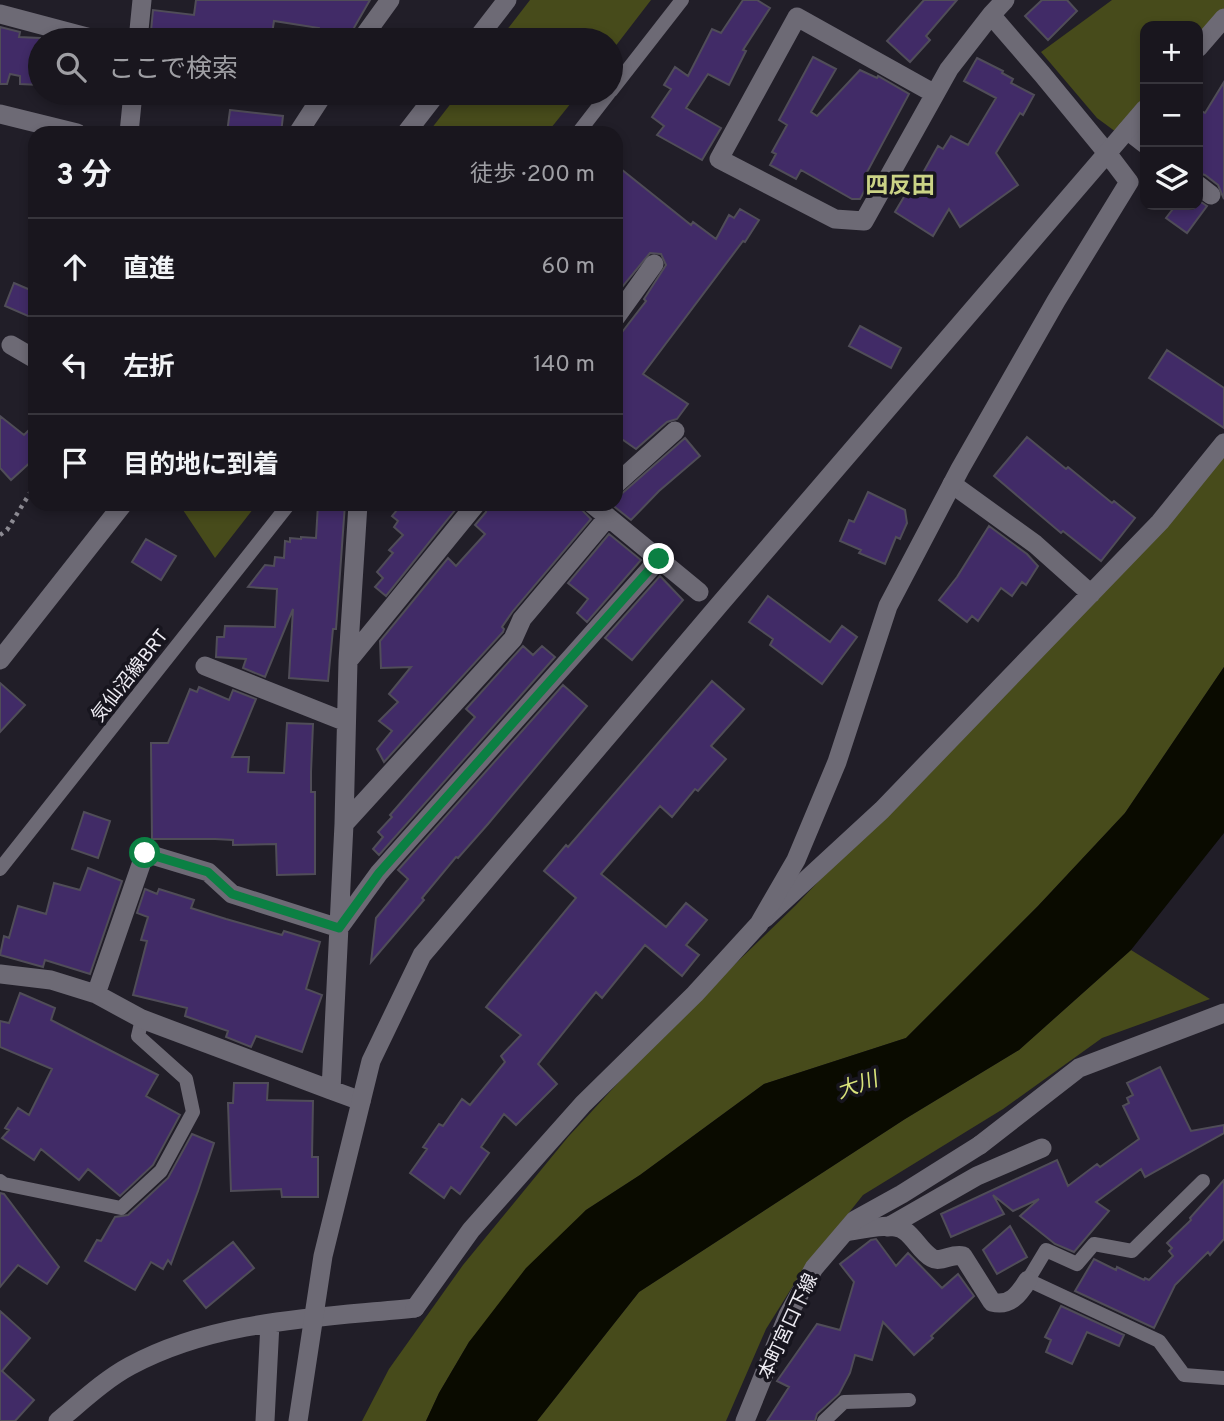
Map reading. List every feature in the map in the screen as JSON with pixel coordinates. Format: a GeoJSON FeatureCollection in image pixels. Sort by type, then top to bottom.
{"type":"FeatureCollection","features":[{"type":"Feature","properties":{"kind":"street"},"geometry":{"type":"LineString","coordinates":[[139,28],[142,0]]}},
{"type":"Feature","properties":{"kind":"street"},"geometry":{"type":"LineString","coordinates":[[370,28],[390,0]]}},
{"type":"Feature","properties":{"kind":"street"},"geometry":{"type":"LineString","coordinates":[[485,28],[507,0]]}},
{"type":"Feature","properties":{"kind":"street"},"geometry":{"type":"LineString","coordinates":[[935,94],[797,17],[719,159],[835,219],[864,221],[949,69],[1005,0]]}},
{"type":"Feature","properties":{"kind":"street"},"geometry":{"type":"LineString","coordinates":[[0,14],[53,28]]}},
{"type":"Feature","properties":{"kind":"street"},"geometry":{"type":"LineString","coordinates":[[759,924],[796,860],[837,762],[888,606],[1056,301],[1129,182],[991,15]]}},
{"type":"Feature","properties":{"kind":"street"},"geometry":{"type":"LineString","coordinates":[[1203,42],[1224,18]]}},
{"type":"Feature","properties":{"kind":"street"},"geometry":{"type":"LineString","coordinates":[[131,126],[132,105]]}},
{"type":"Feature","properties":{"kind":"street"},"geometry":{"type":"LineString","coordinates":[[303,126],[316,105]]}},
{"type":"Feature","properties":{"kind":"street"},"geometry":{"type":"LineString","coordinates":[[411,126],[427,105]]}},
{"type":"Feature","properties":{"kind":"street"},"geometry":{"type":"LineString","coordinates":[[0,114],[49,126]]}},
{"type":"Feature","properties":{"kind":"street"},"geometry":{"type":"LineString","coordinates":[[298,1421],[323,1256],[371,1061],[422,955],[1140,115]]}},
{"type":"Feature","properties":{"kind":"street"},"geometry":{"type":"LineString","coordinates":[[1127,130],[1140,140]]}},
{"type":"Feature","properties":{"kind":"street"},"geometry":{"type":"LineString","coordinates":[[623,307],[654,264]]}},
{"type":"Feature","properties":{"kind":"street"},"geometry":{"type":"LineString","coordinates":[[11,345],[28,355]]}},
{"type":"Feature","properties":{"kind":"street"},"geometry":{"type":"LineString","coordinates":[[623,478],[675,431]]}},
{"type":"Feature","properties":{"kind":"street"},"geometry":{"type":"LineString","coordinates":[[58,1421],[128,1367],[186,1341],[248,1326],[415,1308],[471,1230],[583,1104],[695,994],[759,924],[882,810],[1160,522],[1224,443]]}},
{"type":"Feature","properties":{"kind":"street"},"geometry":{"type":"LineString","coordinates":[[953,484],[1034,544],[1091,594]]}},
{"type":"Feature","properties":{"kind":"street"},"geometry":{"type":"LineString","coordinates":[[0,660],[117,511]]}},
{"type":"Feature","properties":{"kind":"street"},"geometry":{"type":"LineString","coordinates":[[331,1090],[344,824],[348,661],[358,511]]}},
{"type":"Feature","properties":{"kind":"street"},"geometry":{"type":"LineString","coordinates":[[348,661],[470,511]]}},
{"type":"Feature","properties":{"kind":"street"},"geometry":{"type":"LineString","coordinates":[[344,824],[513,639],[522,619],[599,511]]}},
{"type":"Feature","properties":{"kind":"street"},"geometry":{"type":"LineString","coordinates":[[602,511],[699,592]]}},
{"type":"Feature","properties":{"kind":"street"},"geometry":{"type":"LineString","coordinates":[[339,928],[379,873],[659,559]]}},
{"type":"Feature","properties":{"kind":"street"},"geometry":{"type":"LineString","coordinates":[[205,666],[346,722]]}},
{"type":"Feature","properties":{"kind":"street"},"geometry":{"type":"LineString","coordinates":[[96,995],[145,853],[208,872],[232,894],[339,928]]}},
{"type":"Feature","properties":{"kind":"street"},"geometry":{"type":"LineString","coordinates":[[0,974],[51,980],[96,995],[142,1019],[361,1101]]}},
{"type":"Feature","properties":{"kind":"street","name":"本町宮口下線"},"geometry":{"type":"LineString","coordinates":[[745,1421],[788,1315],[814,1268],[855,1220],[979,1145],[1079,1068],[1224,1013]]}},
{"type":"Feature","properties":{"kind":"street"},"geometry":{"type":"LineString","coordinates":[[888,1227],[977,1176],[1042,1148]]}},
{"type":"Feature","properties":{"kind":"street"},"geometry":{"type":"LineString","coordinates":[[845,1231],[888,1227],[904,1230],[932,1258],[939,1260],[955,1254],[963,1256],[992,1302],[1000,1304],[1011,1301],[1028,1280]]}},
{"type":"Feature","properties":{"kind":"street"},"geometry":{"type":"LineString","coordinates":[[265,1421],[270,1323]]}},
{"type":"Feature","properties":{"kind":"lane"},"geometry":{"type":"LineString","coordinates":[[623,75],[682,0]]}},
{"type":"Feature","properties":{"kind":"lane"},"geometry":{"type":"LineString","coordinates":[[583,126],[600,105]]}},
{"type":"Feature","properties":{"kind":"lane","name":"気仙沼線BRT"},"geometry":{"type":"LineString","coordinates":[[0,869],[283,511]]}},
{"type":"Feature","properties":{"kind":"lane"},"geometry":{"type":"LineString","coordinates":[[1,1184],[121,1208],[161,1171],[194,1112],[186,1079],[138,1036],[142,1019]]}},
{"type":"Feature","properties":{"kind":"lane"},"geometry":{"type":"LineString","coordinates":[[1203,1181],[1132,1251],[1094,1244],[1077,1264],[1046,1250],[1028,1280],[1159,1341],[1184,1375],[1224,1378]]}},
{"type":"Feature","properties":{"kind":"lane"},"geometry":{"type":"LineString","coordinates":[[824,1421],[844,1402],[908,1400]]}},
{"type":"Feature","properties":{"kind":"path"},"geometry":{"type":"LineString","coordinates":[[0,535],[7,530],[28,496]]}},
{"type":"Feature","properties":{"kind":"green space"},"geometry":{"type":"Polygon","coordinates":[[[530,0],[651,0],[623,36],[623,28],[508,28],[530,0]]]}},
{"type":"Feature","properties":{"kind":"green space"},"geometry":{"type":"Polygon","coordinates":[[[1112,0],[1224,0],[1224,8],[1203,33],[1203,21],[1140,21],[1140,127],[1131,143],[1097,118],[1041,52],[1112,0]]]}},
{"type":"Feature","properties":{"kind":"green space"},"geometry":{"type":"Polygon","coordinates":[[[450,105],[569,105],[553,126],[433,126],[450,105]]]}},
{"type":"Feature","properties":{"kind":"green space"},"geometry":{"type":"Polygon","coordinates":[[[1224,443],[1224,667],[1125,813],[1038,906],[906,1038],[764,1084],[640,1175],[586,1210],[469,1342],[426,1421],[362,1421],[389,1369],[463,1265],[568,1137],[666,1031],[796,905],[1155,528],[1224,443]]]}},
{"type":"Feature","properties":{"kind":"green space"},"geometry":{"type":"Polygon","coordinates":[[[184,511],[252,511],[215,558],[184,511]]]}},
{"type":"Feature","properties":{"kind":"green space"},"geometry":{"type":"Polygon","coordinates":[[[1131,950],[1210,999],[1102,1038],[1003,1109],[863,1195],[801,1273],[766,1329],[726,1421],[537,1421],[639,1292],[905,1119],[1019,1050],[1131,950]]]}},
{"type":"Feature","properties":{"kind":"water","name":"大川"},"geometry":{"type":"Polygon","coordinates":[[[1224,667],[1224,833],[1131,950],[1019,1050],[905,1119],[639,1292],[537,1421],[426,1421],[469,1342],[526,1268],[586,1210],[640,1175],[764,1084],[906,1038],[1038,906],[1125,813],[1224,667]]]}},
{"type":"Feature","properties":{"kind":"building"},"geometry":{"type":"Polygon","coordinates":[[[196,0],[370,0],[354,28],[319,28],[274,21],[273,28],[151,28],[153,10],[194,15],[196,0]]]}},
{"type":"Feature","properties":{"kind":"building"},"geometry":{"type":"Polygon","coordinates":[[[743,0],[757,0],[770,8],[743,50],[746,51],[729,85],[708,74],[686,108],[721,128],[702,160],[657,135],[664,126],[652,117],[671,89],[664,85],[675,67],[688,76],[712,29],[721,33],[743,0]]]}},
{"type":"Feature","properties":{"kind":"building"},"geometry":{"type":"Polygon","coordinates":[[[924,0],[957,0],[926,36],[930,40],[910,62],[887,41],[924,0]]]}},
{"type":"Feature","properties":{"kind":"building"},"geometry":{"type":"Polygon","coordinates":[[[1042,0],[1067,0],[1077,11],[1048,40],[1025,16],[1042,0]]]}},
{"type":"Feature","properties":{"kind":"building"},"geometry":{"type":"Polygon","coordinates":[[[0,27],[20,32],[19,37],[28,37],[28,84],[20,84],[20,76],[10,74],[7,84],[0,84],[0,27]]]}},
{"type":"Feature","properties":{"kind":"building"},"geometry":{"type":"Polygon","coordinates":[[[813,57],[836,69],[811,112],[817,116],[860,70],[877,78],[878,76],[909,94],[866,174],[872,177],[860,199],[852,199],[801,170],[796,179],[770,165],[776,154],[772,152],[787,125],[779,120],[813,57]]]}},
{"type":"Feature","properties":{"kind":"building"},"geometry":{"type":"Polygon","coordinates":[[[977,58],[1003,71],[1002,73],[1013,79],[1011,83],[1034,95],[996,153],[1018,185],[960,227],[949,209],[933,236],[895,212],[911,185],[915,187],[938,146],[943,149],[951,136],[968,145],[996,98],[964,81],[977,58]]]}},
{"type":"Feature","properties":{"kind":"building"},"geometry":{"type":"Polygon","coordinates":[[[1224,82],[1224,199],[1218,185],[1203,174],[1203,112],[1205,113],[1224,82]]]}},
{"type":"Feature","properties":{"kind":"building"},"geometry":{"type":"Polygon","coordinates":[[[230,110],[283,116],[282,126],[228,126],[230,110]]]}},
{"type":"Feature","properties":{"kind":"building"},"geometry":{"type":"Polygon","coordinates":[[[623,171],[691,225],[693,222],[716,239],[729,215],[734,218],[740,209],[759,220],[643,374],[688,404],[677,419],[667,422],[636,449],[623,440],[623,331],[646,301],[644,299],[666,265],[661,254],[650,253],[623,286],[623,171]]]}},
{"type":"Feature","properties":{"kind":"building"},"geometry":{"type":"Polygon","coordinates":[[[1203,203],[1207,206],[1187,233],[1166,218],[1172,210],[1203,210],[1203,203]]]}},
{"type":"Feature","properties":{"kind":"building"},"geometry":{"type":"Polygon","coordinates":[[[14,283],[28,289],[28,316],[5,306],[14,283]]]}},
{"type":"Feature","properties":{"kind":"building"},"geometry":{"type":"Polygon","coordinates":[[[860,326],[901,348],[891,368],[849,346],[860,326]]]}},
{"type":"Feature","properties":{"kind":"building"},"geometry":{"type":"Polygon","coordinates":[[[1167,350],[1224,388],[1224,428],[1149,378],[1167,350]]]}},
{"type":"Feature","properties":{"kind":"building"},"geometry":{"type":"Polygon","coordinates":[[[0,416],[24,435],[28,431],[28,464],[11,480],[0,468],[0,416]]]}},
{"type":"Feature","properties":{"kind":"building"},"geometry":{"type":"Polygon","coordinates":[[[1027,437],[1066,469],[1068,467],[1135,518],[1101,561],[1063,531],[1061,533],[994,476],[1027,437]]]}},
{"type":"Feature","properties":{"kind":"building"},"geometry":{"type":"Polygon","coordinates":[[[685,438],[700,456],[659,491],[631,520],[620,511],[623,511],[623,492],[685,438]]]}},
{"type":"Feature","properties":{"kind":"building"},"geometry":{"type":"Polygon","coordinates":[[[868,492],[905,510],[907,523],[900,539],[896,537],[885,564],[840,541],[849,520],[854,522],[868,492]]]}},
{"type":"Feature","properties":{"kind":"building"},"geometry":{"type":"Polygon","coordinates":[[[318,511],[344,511],[336,629],[333,629],[328,681],[289,678],[293,609],[265,677],[243,668],[246,659],[216,657],[217,637],[224,637],[225,626],[275,627],[277,589],[248,587],[265,565],[274,566],[275,557],[284,558],[285,541],[290,542],[290,538],[316,538],[318,511]]]}},
{"type":"Feature","properties":{"kind":"building"},"geometry":{"type":"Polygon","coordinates":[[[396,511],[454,511],[386,596],[375,587],[383,578],[377,572],[393,553],[389,550],[403,535],[394,527],[398,521],[392,516],[396,511]]]}},
{"type":"Feature","properties":{"kind":"building"},"geometry":{"type":"Polygon","coordinates":[[[583,511],[591,519],[513,611],[502,627],[503,632],[384,762],[377,749],[392,731],[379,721],[398,702],[389,694],[411,667],[381,668],[380,641],[448,558],[456,566],[485,534],[475,525],[486,512],[583,511]]]}},
{"type":"Feature","properties":{"kind":"building"},"geometry":{"type":"Polygon","coordinates":[[[989,526],[1027,554],[1038,566],[1026,585],[1022,582],[1012,596],[1001,588],[978,621],[972,616],[967,622],[939,600],[989,526]]]}},
{"type":"Feature","properties":{"kind":"building"},"geometry":{"type":"Polygon","coordinates":[[[609,534],[641,560],[587,622],[577,613],[588,599],[568,583],[609,534]]]}},
{"type":"Feature","properties":{"kind":"building"},"geometry":{"type":"Polygon","coordinates":[[[146,539],[176,556],[161,580],[132,562],[146,539]]]}},
{"type":"Feature","properties":{"kind":"building"},"geometry":{"type":"Polygon","coordinates":[[[660,576],[683,600],[632,660],[605,638],[660,576]]]}},
{"type":"Feature","properties":{"kind":"building"},"geometry":{"type":"Polygon","coordinates":[[[768,596],[830,642],[842,626],[857,637],[822,684],[770,645],[773,639],[749,622],[768,596]]]}},
{"type":"Feature","properties":{"kind":"building"},"geometry":{"type":"Polygon","coordinates":[[[523,646],[533,655],[542,646],[555,657],[379,855],[373,849],[383,837],[378,832],[475,717],[466,709],[523,646]]]}},
{"type":"Feature","properties":{"kind":"building"},"geometry":{"type":"Polygon","coordinates":[[[712,681],[744,709],[711,746],[726,759],[698,791],[695,789],[672,817],[660,806],[601,874],[666,927],[686,903],[707,920],[686,945],[699,955],[682,976],[645,945],[602,998],[596,992],[538,1064],[557,1084],[516,1125],[504,1114],[481,1147],[489,1153],[460,1194],[451,1187],[444,1198],[410,1173],[427,1149],[423,1147],[439,1124],[443,1126],[462,1099],[470,1105],[505,1062],[501,1056],[521,1035],[486,1007],[576,898],[544,871],[712,681]]]}},
{"type":"Feature","properties":{"kind":"building"},"geometry":{"type":"Polygon","coordinates":[[[0,683],[25,705],[0,732],[0,683]]]}},
{"type":"Feature","properties":{"kind":"building"},"geometry":{"type":"Polygon","coordinates":[[[563,685],[587,706],[488,824],[458,858],[456,857],[422,898],[424,900],[371,962],[376,918],[408,879],[398,870],[563,685]]]}},
{"type":"Feature","properties":{"kind":"building"},"geometry":{"type":"Polygon","coordinates":[[[199,687],[229,700],[233,690],[256,699],[232,757],[249,757],[248,772],[284,773],[287,723],[313,724],[311,792],[315,792],[315,874],[277,875],[276,844],[233,845],[233,840],[152,839],[151,743],[168,743],[190,689],[197,692],[199,687]]]}},
{"type":"Feature","properties":{"kind":"building"},"geometry":{"type":"Polygon","coordinates":[[[84,812],[110,821],[98,858],[72,849],[84,812]]]}},
{"type":"Feature","properties":{"kind":"building"},"geometry":{"type":"Polygon","coordinates":[[[88,868],[122,881],[90,974],[45,960],[43,967],[0,955],[4,936],[9,938],[18,906],[46,914],[54,883],[80,890],[88,868]]]}},
{"type":"Feature","properties":{"kind":"building"},"geometry":{"type":"Polygon","coordinates":[[[145,889],[157,894],[159,889],[194,900],[191,908],[226,919],[282,935],[284,931],[320,942],[306,989],[322,995],[302,1052],[256,1036],[251,1047],[226,1037],[228,1031],[185,1016],[187,1008],[133,995],[147,941],[141,940],[148,917],[137,913],[145,889]]]}},
{"type":"Feature","properties":{"kind":"building"},"geometry":{"type":"Polygon","coordinates":[[[20,993],[55,1008],[51,1020],[158,1075],[146,1096],[180,1115],[153,1165],[120,1196],[88,1169],[79,1180],[41,1149],[34,1160],[2,1138],[9,1130],[5,1128],[18,1108],[29,1115],[52,1069],[0,1047],[0,1021],[9,1023],[20,993]]]}},
{"type":"Feature","properties":{"kind":"building"},"geometry":{"type":"Polygon","coordinates":[[[1160,1067],[1191,1131],[1224,1125],[1224,1133],[1145,1177],[1141,1169],[1096,1202],[1109,1211],[1074,1252],[1055,1244],[1020,1216],[1039,1199],[1013,1211],[993,1195],[1004,1214],[951,1237],[941,1214],[1057,1160],[1068,1186],[1097,1164],[1100,1167],[1139,1139],[1123,1106],[1129,1103],[1127,1098],[1133,1095],[1127,1083],[1160,1067]]]}},
{"type":"Feature","properties":{"kind":"building"},"geometry":{"type":"Polygon","coordinates":[[[234,1083],[268,1083],[267,1100],[313,1101],[312,1157],[318,1157],[318,1197],[282,1197],[281,1189],[231,1191],[228,1103],[233,1103],[234,1083]]]}},
{"type":"Feature","properties":{"kind":"building"},"geometry":{"type":"Polygon","coordinates":[[[192,1134],[214,1143],[198,1191],[171,1264],[168,1260],[163,1269],[151,1262],[135,1290],[85,1261],[115,1217],[128,1215],[168,1178],[192,1134]]]}},
{"type":"Feature","properties":{"kind":"building"},"geometry":{"type":"Polygon","coordinates":[[[1224,1180],[1224,1239],[1175,1285],[1154,1328],[1075,1291],[1094,1259],[1116,1270],[1117,1267],[1149,1280],[1173,1256],[1169,1251],[1172,1248],[1167,1243],[1191,1220],[1224,1180]]]}},
{"type":"Feature","properties":{"kind":"building"},"geometry":{"type":"Polygon","coordinates":[[[0,1193],[4,1194],[59,1267],[47,1284],[18,1265],[0,1287],[0,1193]]]}},
{"type":"Feature","properties":{"kind":"building"},"geometry":{"type":"Polygon","coordinates":[[[1010,1226],[1027,1257],[997,1274],[983,1250],[1010,1226]]]}},
{"type":"Feature","properties":{"kind":"building"},"geometry":{"type":"Polygon","coordinates":[[[876,1239],[896,1266],[908,1253],[942,1288],[958,1274],[974,1296],[914,1355],[883,1322],[872,1360],[855,1355],[850,1373],[839,1394],[817,1414],[815,1421],[767,1421],[789,1387],[777,1381],[817,1324],[840,1330],[854,1282],[840,1264],[876,1239]]]}},
{"type":"Feature","properties":{"kind":"building"},"geometry":{"type":"Polygon","coordinates":[[[233,1242],[254,1268],[206,1308],[184,1281],[233,1242]]]}},
{"type":"Feature","properties":{"kind":"building"},"geometry":{"type":"Polygon","coordinates":[[[1061,1306],[1124,1335],[1119,1346],[1087,1332],[1072,1364],[1046,1352],[1051,1340],[1045,1337],[1061,1306]]]}},
{"type":"Feature","properties":{"kind":"building"},"geometry":{"type":"Polygon","coordinates":[[[0,1311],[30,1338],[2,1371],[34,1400],[15,1421],[0,1421],[0,1311]]]}},
{"type":"Feature","properties":{"kind":"district","name":"四反田"},"geometry":{"type":"Point","coordinates":[900,185]}},
{"type":"Feature","properties":{"kind":"route"},"geometry":{"type":"LineString","coordinates":[[145,853],[208,872],[232,894],[339,928],[379,873],[659,559]]}}]}
